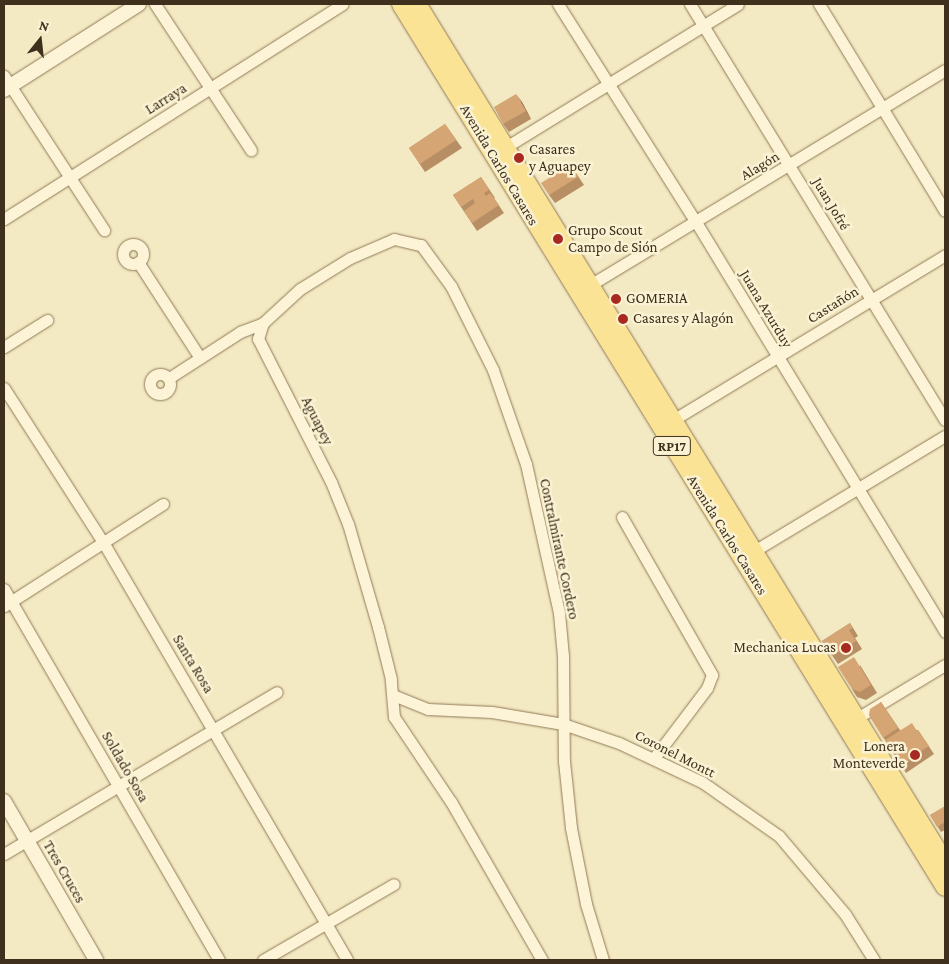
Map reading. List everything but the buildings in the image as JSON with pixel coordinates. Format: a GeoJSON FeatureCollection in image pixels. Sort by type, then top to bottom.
{"type":"FeatureCollection","features":[{"type":"Feature","properties":{"kind":"main road","name":"Avenida Carlos Casares"},"geometry":{"type":"LineString","coordinates":[[401,4],[498,152],[590,285],[666,424],[754,551],[945,887]]}},
{"type":"Feature","properties":{"kind":"main road","name":"Avenida Carlos Casares"},"geometry":{"type":"LineString","coordinates":[[418,4],[498,152],[851,722],[945,863]]}},
{"type":"Feature","properties":{"kind":"street"},"geometry":{"type":"LineString","coordinates":[[104,230],[6,84],[139,4]]}},
{"type":"Feature","properties":{"kind":"street"},"geometry":{"type":"LineString","coordinates":[[155,4],[251,150]]}},
{"type":"Feature","properties":{"kind":"street","name":"Larraya"},"geometry":{"type":"LineString","coordinates":[[4,219],[343,4]]}},
{"type":"Feature","properties":{"kind":"street","name":"Juana Azurduy"},"geometry":{"type":"LineString","coordinates":[[558,4],[610,83],[696,222],[945,632]]}},
{"type":"Feature","properties":{"kind":"street","name":"Juan Jofré"},"geometry":{"type":"LineString","coordinates":[[690,4],[945,420]]}},
{"type":"Feature","properties":{"kind":"street"},"geometry":{"type":"LineString","coordinates":[[498,152],[738,4]]}},
{"type":"Feature","properties":{"kind":"street"},"geometry":{"type":"LineString","coordinates":[[819,4],[945,211]]}},
{"type":"Feature","properties":{"kind":"street","name":"Alagón"},"geometry":{"type":"LineString","coordinates":[[590,285],[945,70]]}},
{"type":"Feature","properties":{"kind":"street","name":"Contralmirante Cordero"},"geometry":{"type":"LineString","coordinates":[[263,323],[300,289],[327,272],[374,246],[402,239],[421,245],[451,286],[480,341],[507,405],[538,512],[558,613],[563,656],[562,724],[567,798],[577,865],[603,960]]}},
{"type":"Feature","properties":{"kind":"street","name":"Castañón"},"geometry":{"type":"LineString","coordinates":[[666,424],[778,358],[945,255]]}},
{"type":"Feature","properties":{"kind":"street"},"geometry":{"type":"LineString","coordinates":[[138,262],[200,358]]}},
{"type":"Feature","properties":{"kind":"street"},"geometry":{"type":"LineString","coordinates":[[4,347],[47,320]]}},
{"type":"Feature","properties":{"kind":"street"},"geometry":{"type":"LineString","coordinates":[[168,378],[240,332],[263,323]]}},
{"type":"Feature","properties":{"kind":"street","name":"Aguapey"},"geometry":{"type":"LineString","coordinates":[[263,323],[260,346],[306,431],[348,524],[378,627],[393,695],[394,717],[451,802],[542,960]]}},
{"type":"Feature","properties":{"kind":"street","name":"Santa Rosa"},"geometry":{"type":"LineString","coordinates":[[4,388],[103,542],[347,960]]}},
{"type":"Feature","properties":{"kind":"street"},"geometry":{"type":"LineString","coordinates":[[754,551],[945,436]]}},
{"type":"Feature","properties":{"kind":"street"},"geometry":{"type":"LineString","coordinates":[[8,604],[163,504]]}},
{"type":"Feature","properties":{"kind":"street"},"geometry":{"type":"LineString","coordinates":[[622,517],[712,675],[707,688],[654,758]]}},
{"type":"Feature","properties":{"kind":"street","name":"Soldado Sosa"},"geometry":{"type":"LineString","coordinates":[[4,590],[8,604],[220,960]]}},
{"type":"Feature","properties":{"kind":"street"},"geometry":{"type":"LineString","coordinates":[[851,722],[945,665]]}},
{"type":"Feature","properties":{"kind":"street"},"geometry":{"type":"LineString","coordinates":[[4,854],[213,728],[277,692]]}},
{"type":"Feature","properties":{"kind":"street","name":"Coronel Montt"},"geometry":{"type":"LineString","coordinates":[[393,695],[438,711],[492,712],[562,724],[654,758],[730,800],[779,836],[845,914],[874,960]]}},
{"type":"Feature","properties":{"kind":"street","name":"Tres Cruces"},"geometry":{"type":"LineString","coordinates":[[4,801],[96,960]]}},
{"type":"Feature","properties":{"kind":"street"},"geometry":{"type":"LineString","coordinates":[[263,960],[394,884]]}},
{"type":"Feature","properties":{"kind":"place","name":"Casares y Aguapey"},"geometry":{"type":"Point","coordinates":[519,158]}},
{"type":"Feature","properties":{"kind":"place","name":"Grupo Scout Campo de Sión"},"geometry":{"type":"Point","coordinates":[558,239]}},
{"type":"Feature","properties":{"kind":"place","name":"GOMERIA"},"geometry":{"type":"Point","coordinates":[616,299]}},
{"type":"Feature","properties":{"kind":"place","name":"Casares y Alagón"},"geometry":{"type":"Point","coordinates":[623,319]}},
{"type":"Feature","properties":{"kind":"place","name":"Mechanica Lucas"},"geometry":{"type":"Point","coordinates":[846,648]}},
{"type":"Feature","properties":{"kind":"place","name":"Lonera Monteverde"},"geometry":{"type":"Point","coordinates":[915,755]}}]}
